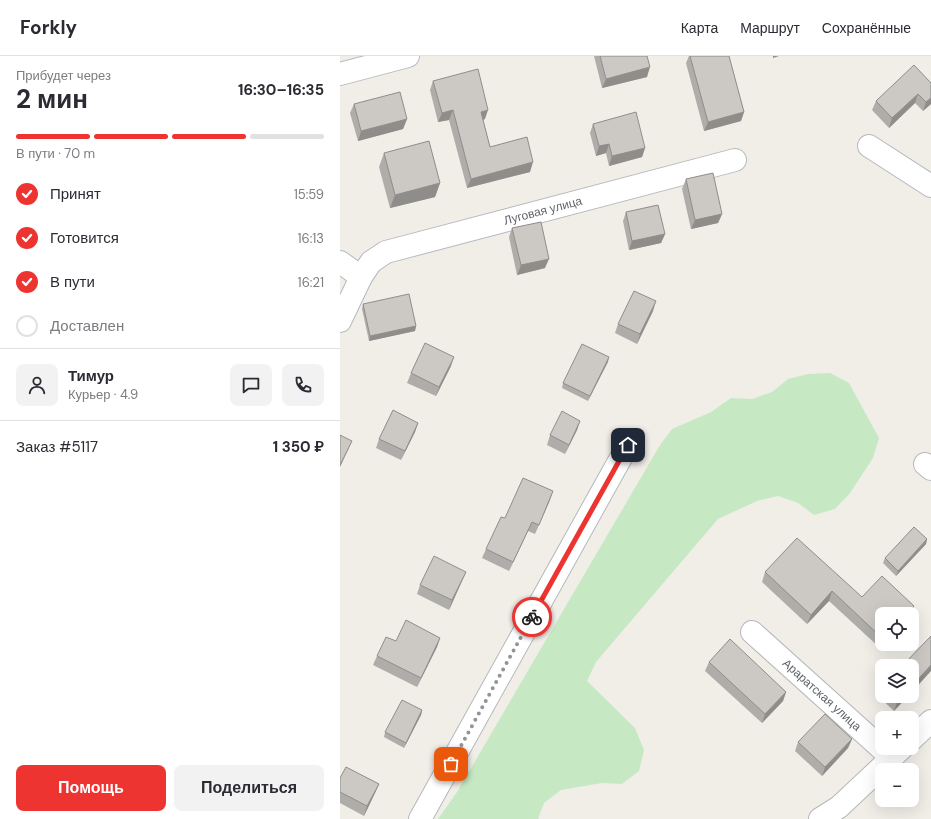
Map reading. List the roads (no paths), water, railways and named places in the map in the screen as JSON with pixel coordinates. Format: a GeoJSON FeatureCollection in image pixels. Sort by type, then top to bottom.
{"type":"FeatureCollection","features":[{"type":"Feature","properties":{"kind":"street"},"geometry":{"type":"LineString","coordinates":[[340,74],[408,56]]}},
{"type":"Feature","properties":{"kind":"street"},"geometry":{"type":"LineString","coordinates":[[869,146],[931,186]]}},
{"type":"Feature","properties":{"kind":"street","name":"Луговая улица"},"geometry":{"type":"LineString","coordinates":[[340,321],[361,278],[371,262],[386,252],[735,160]]}},
{"type":"Feature","properties":{"kind":"street"},"geometry":{"type":"LineString","coordinates":[[340,262],[361,278]]}},
{"type":"Feature","properties":{"kind":"street"},"geometry":{"type":"LineString","coordinates":[[420,819],[628,445]]}},
{"type":"Feature","properties":{"kind":"street","name":"Араратская улица"},"geometry":{"type":"LineString","coordinates":[[752,632],[875,735]]}},
{"type":"Feature","properties":{"kind":"street"},"geometry":{"type":"LineString","coordinates":[[919,732],[931,721]]}},
{"type":"Feature","properties":{"kind":"street"},"geometry":{"type":"LineString","coordinates":[[820,819],[839,807],[895,755]]}}]}
